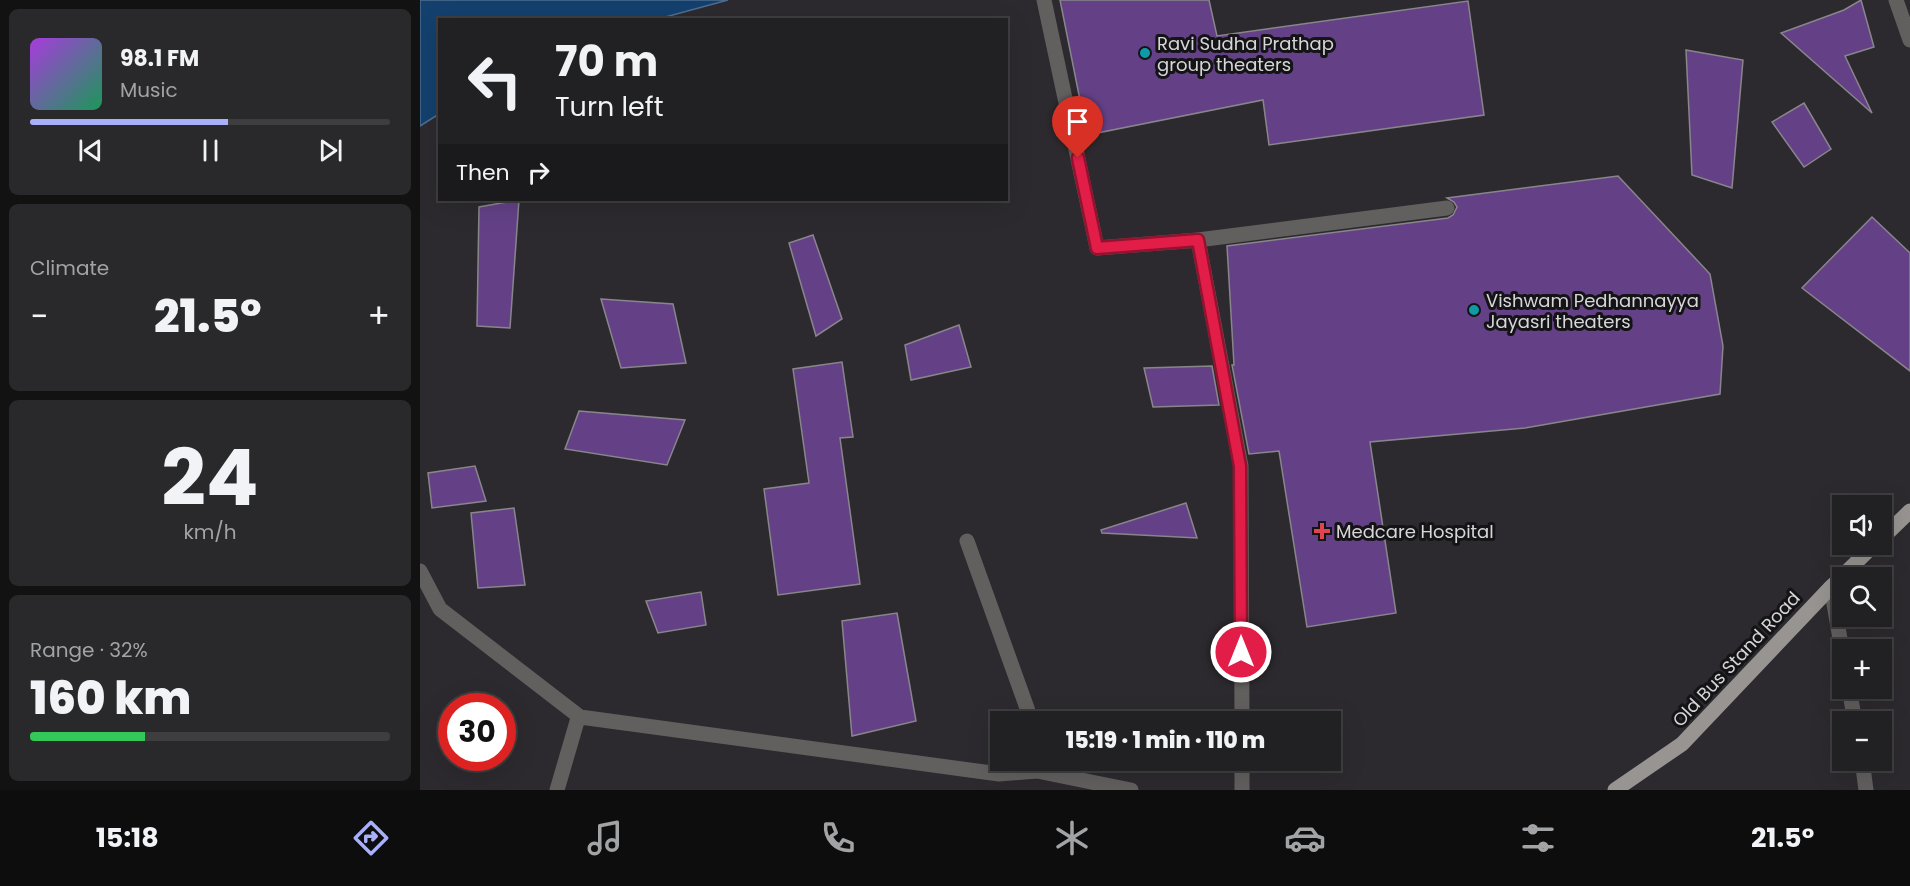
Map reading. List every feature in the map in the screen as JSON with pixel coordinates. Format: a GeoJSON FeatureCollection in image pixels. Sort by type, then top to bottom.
{"type":"FeatureCollection","features":[{"type":"Feature","properties":{"kind":"main road"},"geometry":{"type":"LineString","coordinates":[[1892,528],[1910,511]]}},
{"type":"Feature","properties":{"kind":"main road","name":"Old Bus Stand Road"},"geometry":{"type":"LineString","coordinates":[[1615,790],[1682,744],[1864,555]]}},
{"type":"Feature","properties":{"kind":"street"},"geometry":{"type":"LineString","coordinates":[[1044,0],[1097,248],[1198,240],[1447,208]]}},
{"type":"Feature","properties":{"kind":"street"},"geometry":{"type":"LineString","coordinates":[[1896,0],[1910,40]]}},
{"type":"Feature","properties":{"kind":"street"},"geometry":{"type":"LineString","coordinates":[[1198,240],[1240,466],[1242,711]]}},
{"type":"Feature","properties":{"kind":"street"},"geometry":{"type":"LineString","coordinates":[[967,541],[1028,711]]}},
{"type":"Feature","properties":{"kind":"street"},"geometry":{"type":"LineString","coordinates":[[420,571],[440,609],[580,717],[999,774],[1014,771]]}},
{"type":"Feature","properties":{"kind":"street"},"geometry":{"type":"LineString","coordinates":[[1831,587],[1840,639]]}},
{"type":"Feature","properties":{"kind":"street"},"geometry":{"type":"LineString","coordinates":[[558,790],[580,717]]}},
{"type":"Feature","properties":{"kind":"street"},"geometry":{"type":"LineString","coordinates":[[1057,771],[1131,790]]}},
{"type":"Feature","properties":{"kind":"street"},"geometry":{"type":"LineString","coordinates":[[1242,771],[1242,790]]}},
{"type":"Feature","properties":{"kind":"street"},"geometry":{"type":"LineString","coordinates":[[1863,771],[1866,790]]}},
{"type":"Feature","properties":{"kind":"water"},"geometry":{"type":"Polygon","coordinates":[[[420,0],[728,0],[662,18],[438,18],[438,115],[420,126],[420,0]]]}},
{"type":"Feature","properties":{"kind":"building"},"geometry":{"type":"Polygon","coordinates":[[[1060,0],[1209,0],[1217,36],[1468,1],[1484,115],[1269,145],[1263,100],[1087,135],[1060,0]]]}},
{"type":"Feature","properties":{"kind":"building"},"geometry":{"type":"Polygon","coordinates":[[[1861,0],[1874,47],[1845,56],[1872,113],[1781,33],[1844,10],[1861,0]]]}},
{"type":"Feature","properties":{"kind":"building"},"geometry":{"type":"Polygon","coordinates":[[[1686,50],[1743,60],[1732,188],[1692,175],[1686,50]]]}},
{"type":"Feature","properties":{"kind":"building"},"geometry":{"type":"Polygon","coordinates":[[[1804,103],[1831,149],[1804,167],[1772,122],[1804,103]]]}},
{"type":"Feature","properties":{"kind":"building","name":"Vishwam Pedhannayya Jayasri theaters"},"geometry":{"type":"Polygon","coordinates":[[[1618,176],[1710,274],[1723,346],[1720,394],[1525,428],[1370,442],[1396,613],[1307,627],[1279,451],[1249,454],[1232,365],[1234,365],[1227,246],[1448,218],[1453,215],[1457,207],[1447,198],[1618,176]]]}},
{"type":"Feature","properties":{"kind":"building"},"geometry":{"type":"Polygon","coordinates":[[[519,201],[510,328],[477,326],[479,207],[519,201]]]}},
{"type":"Feature","properties":{"kind":"building"},"geometry":{"type":"Polygon","coordinates":[[[1872,217],[1910,253],[1910,371],[1802,288],[1872,217]]]}},
{"type":"Feature","properties":{"kind":"building"},"geometry":{"type":"Polygon","coordinates":[[[813,235],[842,319],[816,336],[789,243],[813,235]]]}},
{"type":"Feature","properties":{"kind":"building"},"geometry":{"type":"Polygon","coordinates":[[[601,299],[673,304],[686,363],[621,368],[601,299]]]}},
{"type":"Feature","properties":{"kind":"building"},"geometry":{"type":"Polygon","coordinates":[[[959,325],[971,367],[911,380],[905,345],[959,325]]]}},
{"type":"Feature","properties":{"kind":"building"},"geometry":{"type":"Polygon","coordinates":[[[842,362],[853,437],[840,438],[860,584],[778,595],[764,489],[809,483],[793,369],[842,362]]]}},
{"type":"Feature","properties":{"kind":"building"},"geometry":{"type":"Polygon","coordinates":[[[1212,366],[1219,405],[1153,407],[1144,368],[1212,366]]]}},
{"type":"Feature","properties":{"kind":"building"},"geometry":{"type":"Polygon","coordinates":[[[579,411],[685,420],[667,465],[565,449],[579,411]]]}},
{"type":"Feature","properties":{"kind":"building"},"geometry":{"type":"Polygon","coordinates":[[[475,466],[486,501],[432,508],[428,473],[475,466]]]}},
{"type":"Feature","properties":{"kind":"building"},"geometry":{"type":"Polygon","coordinates":[[[1186,503],[1197,538],[1102,533],[1101,530],[1186,503]]]}},
{"type":"Feature","properties":{"kind":"building"},"geometry":{"type":"Polygon","coordinates":[[[514,508],[525,585],[478,588],[471,513],[514,508]]]}},
{"type":"Feature","properties":{"kind":"building"},"geometry":{"type":"Polygon","coordinates":[[[701,592],[706,625],[658,633],[646,601],[701,592]]]}},
{"type":"Feature","properties":{"kind":"building"},"geometry":{"type":"Polygon","coordinates":[[[897,613],[916,721],[852,736],[842,621],[897,613]]]}},
{"type":"Feature","properties":{"kind":"place","name":"Ravi Sudha Prathap group theaters"},"geometry":{"type":"Point","coordinates":[1145,53]}},
{"type":"Feature","properties":{"kind":"place","name":"Vishwam Pedhannayya Jayasri theaters"},"geometry":{"type":"Point","coordinates":[1474,310]}},
{"type":"Feature","properties":{"kind":"place","name":"Medcare Hospital"},"geometry":{"type":"Point","coordinates":[1322,531]}},
{"type":"Feature","properties":{"kind":"route"},"geometry":{"type":"LineString","coordinates":[[1078,158],[1097,248],[1198,240],[1240,466],[1241,652]]}}]}
